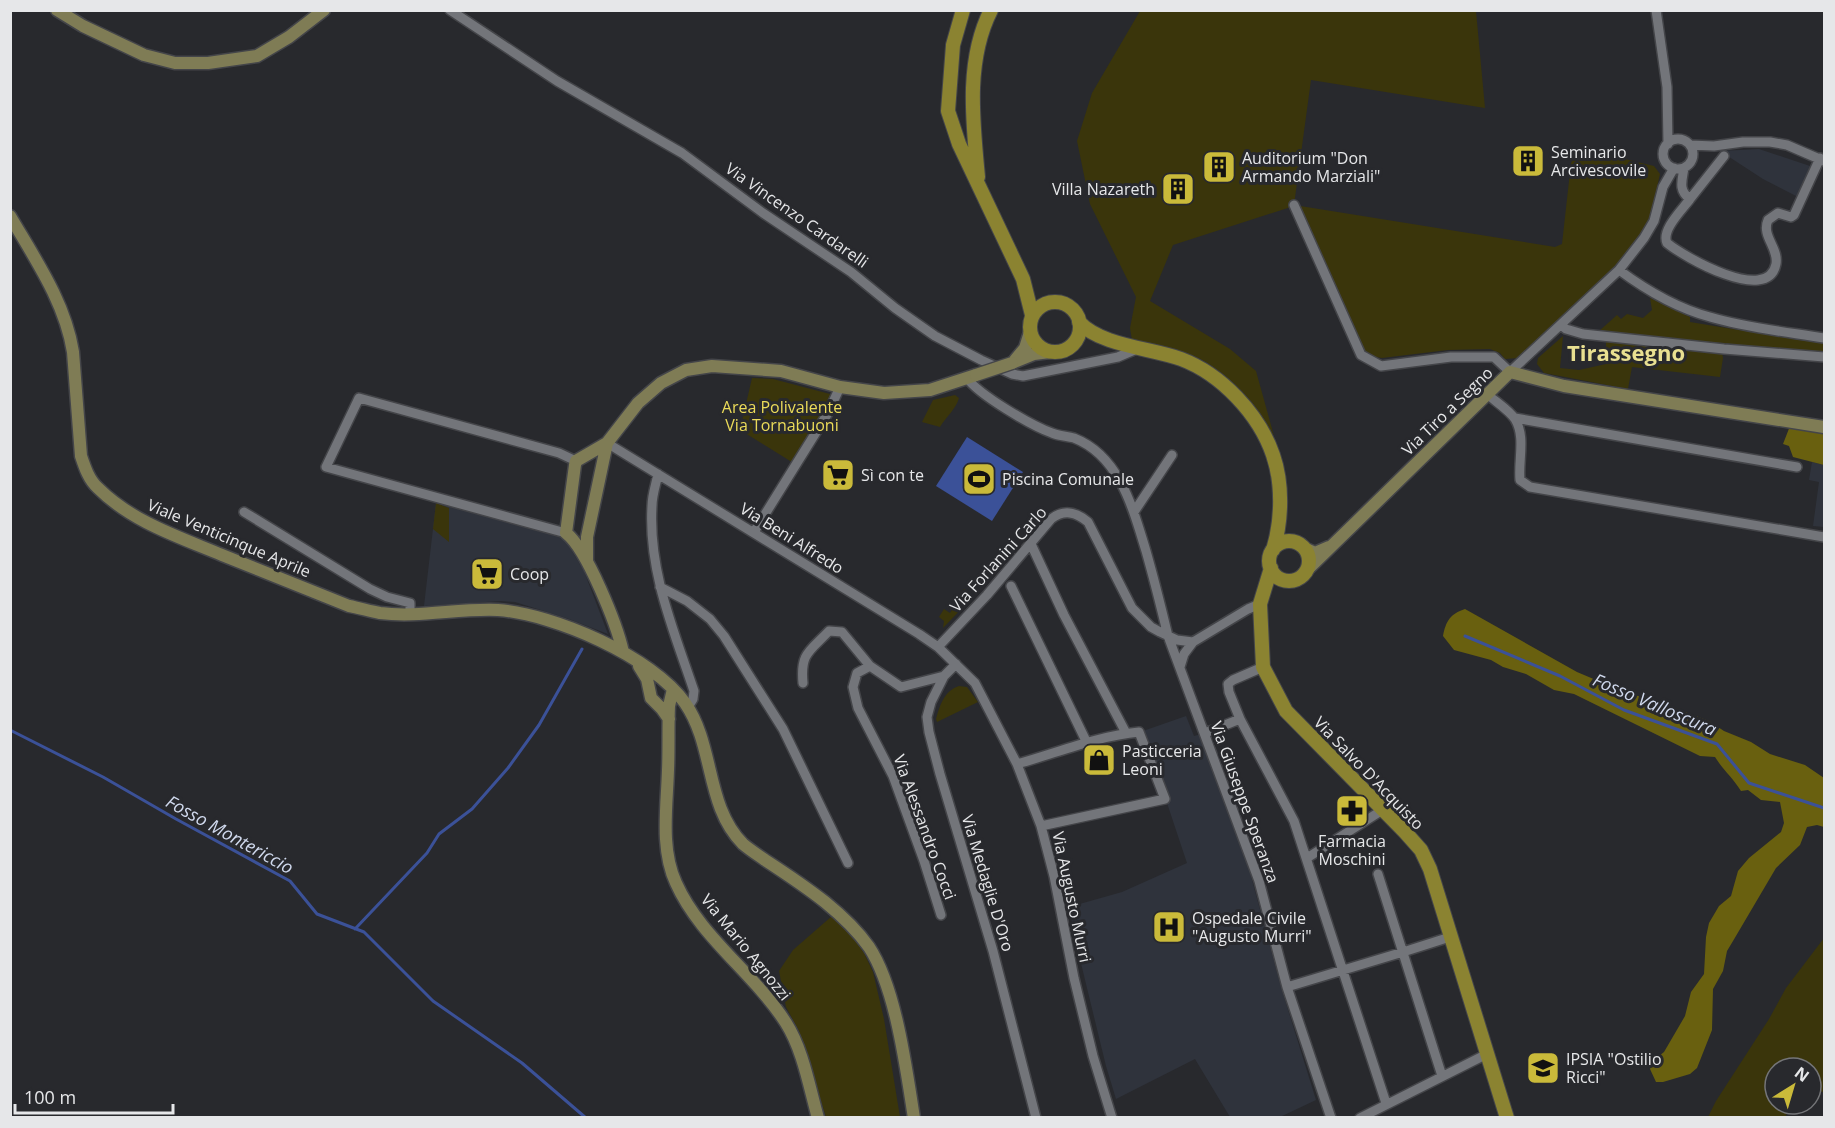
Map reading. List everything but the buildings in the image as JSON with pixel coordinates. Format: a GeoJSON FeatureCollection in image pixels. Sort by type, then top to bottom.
{"type":"FeatureCollection","features":[{"type":"Feature","properties":{"kind":"main road"},"geometry":{"type":"LineString","coordinates":[[57,10],[83,26],[144,55],[175,63],[208,63],[257,57],[289,37],[324,10]]}},
{"type":"Feature","properties":{"kind":"main road"},"geometry":{"type":"LineString","coordinates":[[963,10],[953,45],[948,111],[959,144],[1023,279],[1032,315],[1030,332],[1025,348],[1012,363]]}},
{"type":"Feature","properties":{"kind":"main road"},"geometry":{"type":"LineString","coordinates":[[979,185],[972,121],[973,90],[977,53],[991,10]]}},
{"type":"Feature","properties":{"kind":"main road","name":"Viale Venticinque Aprile"},"geometry":{"type":"LineString","coordinates":[[10,216],[62,309],[70,335],[81,456],[86,472],[96,487],[134,516],[165,532],[360,608],[381,613],[499,610],[564,624],[623,652],[669,690],[682,706],[689,710]]}},
{"type":"Feature","properties":{"kind":"main road"},"geometry":{"type":"LineString","coordinates":[[1023,279],[1038,296],[1049,302]]}},
{"type":"Feature","properties":{"kind":"main road"},"geometry":{"type":"LineString","coordinates":[[1032,315],[1042,305],[1049,302],[1070,307],[1079,322],[1089,331],[1104,338],[1180,358],[1203,369],[1227,388],[1244,407],[1260,429],[1273,456],[1278,483],[1280,521],[1270,558],[1271,568],[1260,604]]}},
{"type":"Feature","properties":{"kind":"main road"},"geometry":{"type":"LineString","coordinates":[[623,652],[619,635],[587,561],[569,535],[576,461],[607,443],[638,403],[661,382],[686,370],[712,366],[781,371],[840,387],[884,393],[930,390],[1034,354],[1067,349],[1074,343],[1080,330],[1079,322]]}},
{"type":"Feature","properties":{"kind":"main road"},"geometry":{"type":"LineString","coordinates":[[1030,332],[1037,345],[1050,352]]}},
{"type":"Feature","properties":{"kind":"main road"},"geometry":{"type":"LineString","coordinates":[[1074,343],[1104,338]]}},
{"type":"Feature","properties":{"kind":"main road","name":"Via Tiro a Segno"},"geometry":{"type":"LineString","coordinates":[[1305,572],[1510,372],[1596,392],[1824,426]]}},
{"type":"Feature","properties":{"kind":"main road"},"geometry":{"type":"LineString","coordinates":[[587,561],[587,537],[607,443]]}},
{"type":"Feature","properties":{"kind":"main road"},"geometry":{"type":"LineString","coordinates":[[1271,568],[1276,576],[1284,580],[1298,579],[1305,572],[1309,558],[1280,521]]}},
{"type":"Feature","properties":{"kind":"main road"},"geometry":{"type":"LineString","coordinates":[[569,535],[587,537]]}},
{"type":"Feature","properties":{"kind":"main road"},"geometry":{"type":"LineString","coordinates":[[1273,550],[1283,543],[1299,545],[1315,553],[1333,545]]}},
{"type":"Feature","properties":{"kind":"main road"},"geometry":{"type":"LineString","coordinates":[[1262,624],[1268,600],[1284,580]]}},
{"type":"Feature","properties":{"kind":"main road","name":"Via Salvo D'Acquisto"},"geometry":{"type":"LineString","coordinates":[[1260,604],[1263,667],[1286,711],[1384,809],[1420,850],[1430,869],[1487,1054],[1511,1118]]}},
{"type":"Feature","properties":{"kind":"main road","name":"Viale Venticinque Aprile"},"geometry":{"type":"LineString","coordinates":[[634,660],[647,679],[651,698],[656,703]]}},
{"type":"Feature","properties":{"kind":"main road"},"geometry":{"type":"LineString","coordinates":[[649,690],[657,681],[669,690],[664,704],[656,703]]}},
{"type":"Feature","properties":{"kind":"main road","name":"Via Mario Agnozzi"},"geometry":{"type":"LineString","coordinates":[[669,690],[667,854],[676,883],[696,916],[764,993],[786,1023],[799,1050],[818,1118]]}},
{"type":"Feature","properties":{"kind":"main road"},"geometry":{"type":"LineString","coordinates":[[656,703],[670,722]]}},
{"type":"Feature","properties":{"kind":"main road"},"geometry":{"type":"LineString","coordinates":[[689,710],[709,758],[722,815],[733,831],[744,845],[823,900],[851,925],[869,947],[881,969],[893,1009],[914,1118]]}},
{"type":"Feature","properties":{"kind":"main road","name":"Via Salvo D'Acquisto"},"geometry":{"type":"LineString","coordinates":[[1498,1085],[1507,1118]]}},
{"type":"Feature","properties":{"kind":"street","name":"Via Vincenzo Cardarelli"},"geometry":{"type":"LineString","coordinates":[[450,10],[557,81],[682,153],[763,213],[851,272],[935,336],[981,360],[1012,374],[1023,376],[1118,357],[1141,348]]}},
{"type":"Feature","properties":{"kind":"street"},"geometry":{"type":"LineString","coordinates":[[1656,10],[1667,87],[1668,144],[1664,152],[1666,162],[1662,178],[1663,187]]}},
{"type":"Feature","properties":{"kind":"street"},"geometry":{"type":"LineString","coordinates":[[1668,144],[1679,140],[1690,145],[1714,146],[1743,142],[1770,142],[1787,145],[1822,160],[1794,215],[1791,217],[1778,213],[1768,220],[1766,230],[1775,253],[1776,266],[1772,273],[1761,279],[1742,279],[1723,275],[1667,243],[1665,239],[1666,232],[1724,156]]}},
{"type":"Feature","properties":{"kind":"street"},"geometry":{"type":"LineString","coordinates":[[1666,162],[1674,168],[1684,168],[1693,157],[1690,145]]}},
{"type":"Feature","properties":{"kind":"street"},"geometry":{"type":"LineString","coordinates":[[1693,157],[1700,156],[1714,146]]}},
{"type":"Feature","properties":{"kind":"street"},"geometry":{"type":"LineString","coordinates":[[1294,205],[1361,355],[1382,366],[1451,357],[1494,357],[1510,372],[1619,270],[1654,221],[1663,187],[1674,168]]}},
{"type":"Feature","properties":{"kind":"street"},"geometry":{"type":"LineString","coordinates":[[1684,168],[1682,188],[1684,195],[1690,199]]}},
{"type":"Feature","properties":{"kind":"street"},"geometry":{"type":"LineString","coordinates":[[1619,270],[1667,301],[1708,317],[1824,338]]}},
{"type":"Feature","properties":{"kind":"street"},"geometry":{"type":"LineString","coordinates":[[1561,325],[1566,329],[1583,334],[1725,350],[1824,357]]}},
{"type":"Feature","properties":{"kind":"street","name":"Via Giuseppe Speranza"},"geometry":{"type":"LineString","coordinates":[[972,377],[983,393],[1037,426],[1052,433],[1074,438],[1093,449],[1112,468],[1125,490],[1158,594],[1168,636],[1259,881],[1287,987],[1331,1118]]}},
{"type":"Feature","properties":{"kind":"street"},"geometry":{"type":"LineString","coordinates":[[754,532],[828,413],[840,387]]}},
{"type":"Feature","properties":{"kind":"street"},"geometry":{"type":"LineString","coordinates":[[1487,394],[1515,418],[1522,435],[1520,480],[1530,487],[1824,537]]}},
{"type":"Feature","properties":{"kind":"street"},"geometry":{"type":"LineString","coordinates":[[569,535],[326,467],[359,398],[559,453],[576,461]]}},
{"type":"Feature","properties":{"kind":"street"},"geometry":{"type":"LineString","coordinates":[[1515,418],[1797,467]]}},
{"type":"Feature","properties":{"kind":"street","name":"Via Beni Alfredo"},"geometry":{"type":"LineString","coordinates":[[607,443],[938,648],[956,664]]}},
{"type":"Feature","properties":{"kind":"street"},"geometry":{"type":"LineString","coordinates":[[1134,513],[1172,455]]}},
{"type":"Feature","properties":{"kind":"street"},"geometry":{"type":"LineString","coordinates":[[658,474],[652,504],[653,557],[660,587],[694,691],[689,710]]}},
{"type":"Feature","properties":{"kind":"street"},"geometry":{"type":"LineString","coordinates":[[244,512],[370,589],[387,597],[410,603],[410,613]]}},
{"type":"Feature","properties":{"kind":"street","name":"Via Forlanini Carlo"},"geometry":{"type":"LineString","coordinates":[[938,648],[1056,515],[1071,512],[1080,515],[1094,531],[1132,608],[1151,627],[1168,636]]}},
{"type":"Feature","properties":{"kind":"street"},"geometry":{"type":"LineString","coordinates":[[1031,544],[1064,615],[1126,733]]}},
{"type":"Feature","properties":{"kind":"street"},"geometry":{"type":"LineString","coordinates":[[1011,586],[1087,743]]}},
{"type":"Feature","properties":{"kind":"street"},"geometry":{"type":"LineString","coordinates":[[660,587],[687,601],[710,619],[724,636],[783,729],[848,863]]}},
{"type":"Feature","properties":{"kind":"street"},"geometry":{"type":"LineString","coordinates":[[1180,667],[1184,654],[1193,642],[1260,604]]}},
{"type":"Feature","properties":{"kind":"street"},"geometry":{"type":"LineString","coordinates":[[802,682],[801,667],[805,656],[829,631],[842,632],[870,666],[901,687],[944,676]]}},
{"type":"Feature","properties":{"kind":"street"},"geometry":{"type":"LineString","coordinates":[[1168,636],[1193,642]]}},
{"type":"Feature","properties":{"kind":"street","name":"Via Medaglie D'Oro"},"geometry":{"type":"LineString","coordinates":[[956,664],[944,676],[929,710],[927,717],[929,732],[993,951],[1036,1118]]}},
{"type":"Feature","properties":{"kind":"street","name":"Via Augusto Murri"},"geometry":{"type":"LineString","coordinates":[[956,664],[975,683],[1017,764],[1041,826],[1054,876],[1092,1056],[1112,1118]]}},
{"type":"Feature","properties":{"kind":"street","name":"Via Alessandro Cocci"},"geometry":{"type":"LineString","coordinates":[[870,666],[857,673],[853,687],[858,708],[893,776],[941,915]]}},
{"type":"Feature","properties":{"kind":"street"},"geometry":{"type":"LineString","coordinates":[[1263,667],[1233,680],[1228,684],[1229,692],[1240,719],[1294,821],[1386,1103]]}},
{"type":"Feature","properties":{"kind":"street"},"geometry":{"type":"LineString","coordinates":[[1204,733],[1240,719]]}},
{"type":"Feature","properties":{"kind":"street"},"geometry":{"type":"LineString","coordinates":[[1017,764],[1087,743],[1139,732],[1165,799],[1041,826]]}},
{"type":"Feature","properties":{"kind":"street"},"geometry":{"type":"LineString","coordinates":[[1307,858],[1384,809]]}},
{"type":"Feature","properties":{"kind":"street"},"geometry":{"type":"LineString","coordinates":[[1378,874],[1442,1076]]}},
{"type":"Feature","properties":{"kind":"street"},"geometry":{"type":"LineString","coordinates":[[1287,987],[1450,937]]}},
{"type":"Feature","properties":{"kind":"street"},"geometry":{"type":"LineString","coordinates":[[1360,1118],[1487,1054]]}},
{"type":"Feature","properties":{"kind":"shaded area"},"geometry":{"type":"Polygon","coordinates":[[[1759,149],[1810,166],[1798,197],[1763,179],[1720,151],[1759,149]]]}},
{"type":"Feature","properties":{"kind":"shaded area"},"geometry":{"type":"Polygon","coordinates":[[[1790,426],[1824,431],[1824,465],[1793,457],[1789,446],[1783,444],[1790,426]]]}},
{"type":"Feature","properties":{"kind":"shaded area"},"geometry":{"type":"Polygon","coordinates":[[[1812,462],[1824,465],[1824,527],[1813,526],[1819,482],[1809,480],[1812,462]]]}},
{"type":"Feature","properties":{"kind":"shaded area"},"geometry":{"type":"Polygon","coordinates":[[[436,503],[564,538],[584,571],[608,634],[515,602],[424,606],[436,503]]]}},
{"type":"Feature","properties":{"kind":"shaded area"},"geometry":{"type":"Polygon","coordinates":[[[1465,609],[1577,672],[1622,691],[1709,721],[1770,754],[1805,765],[1824,778],[1824,827],[1817,825],[1807,827],[1800,845],[1776,868],[1727,951],[1723,971],[1713,989],[1712,1030],[1697,1068],[1690,1074],[1656,1082],[1650,1069],[1654,1060],[1664,1052],[1685,1016],[1691,992],[1704,974],[1709,923],[1719,906],[1731,896],[1738,871],[1749,858],[1781,832],[1784,823],[1780,802],[1761,800],[1748,790],[1741,791],[1715,757],[1700,756],[1574,694],[1554,690],[1526,674],[1503,667],[1491,660],[1454,650],[1443,636],[1444,631],[1452,616],[1465,609]]]}},
{"type":"Feature","properties":{"kind":"shaded area","name":"Ospedale Civile \"Augusto Murri\""},"geometry":{"type":"Polygon","coordinates":[[[1186,716],[1194,736],[1201,734],[1245,854],[1281,987],[1316,1100],[1280,1117],[1230,1117],[1195,1059],[1116,1099],[1077,947],[1069,907],[1122,892],[1187,863],[1143,731],[1186,716]]]}},
{"type":"Feature","properties":{"kind":"green space"},"geometry":{"type":"Polygon","coordinates":[[[1140,11],[1476,11],[1485,108],[1311,80],[1294,205],[1555,247],[1562,244],[1571,163],[1579,148],[1654,166],[1660,174],[1650,218],[1640,236],[1615,267],[1519,358],[1505,359],[1500,353],[1490,349],[1448,350],[1382,358],[1361,355],[1294,206],[1173,245],[1150,301],[1230,349],[1256,371],[1274,436],[1242,393],[1211,366],[1184,353],[1132,340],[1130,328],[1136,297],[1090,204],[1077,141],[1092,93],[1140,11]]]}},
{"type":"Feature","properties":{"kind":"green space"},"geometry":{"type":"Polygon","coordinates":[[[1650,298],[1690,317],[1690,322],[1805,341],[1824,339],[1824,357],[1724,343],[1658,340],[1598,332],[1617,315],[1621,319],[1627,314],[1643,318],[1652,310],[1650,298]]]}},
{"type":"Feature","properties":{"kind":"green space"},"geometry":{"type":"Polygon","coordinates":[[[1563,336],[1560,368],[1579,370],[1606,364],[1606,340],[1722,353],[1720,377],[1632,367],[1628,389],[1544,373],[1537,364],[1538,358],[1563,336]]]}},
{"type":"Feature","properties":{"kind":"green space","name":"Area Polivalente Via Tornabuoni"},"geometry":{"type":"Polygon","coordinates":[[[752,378],[773,379],[830,394],[833,397],[795,464],[740,430],[752,378]]]}},
{"type":"Feature","properties":{"kind":"green space"},"geometry":{"type":"Polygon","coordinates":[[[955,395],[959,398],[958,402],[940,427],[922,422],[933,400],[955,395]]]}},
{"type":"Feature","properties":{"kind":"green space"},"geometry":{"type":"Polygon","coordinates":[[[436,503],[449,508],[449,542],[433,529],[436,503]]]}},
{"type":"Feature","properties":{"kind":"green space"},"geometry":{"type":"Polygon","coordinates":[[[964,589],[969,592],[971,599],[943,628],[944,621],[939,617],[944,609],[950,613],[964,589]]]}},
{"type":"Feature","properties":{"kind":"green space"},"geometry":{"type":"Polygon","coordinates":[[[959,686],[967,687],[978,702],[937,722],[943,699],[959,686]]]}},
{"type":"Feature","properties":{"kind":"green space"},"geometry":{"type":"Polygon","coordinates":[[[832,916],[850,933],[864,953],[873,972],[884,1019],[900,1117],[826,1117],[799,1031],[786,1007],[779,971],[793,950],[832,916]]]}},
{"type":"Feature","properties":{"kind":"green space"},"geometry":{"type":"Polygon","coordinates":[[[1824,938],[1824,1093],[1823,1056],[1763,1056],[1763,1116],[1785,1117],[1708,1117],[1769,1019],[1786,988],[1824,938]]]}},
{"type":"Feature","properties":{"kind":"water","name":"Piscina Comunale"},"geometry":{"type":"Polygon","coordinates":[[[967,437],[1023,472],[992,521],[936,486],[967,437]]]}},
{"type":"Feature","properties":{"kind":"waterway","name":"Fosso Valloscura"},"geometry":{"type":"LineString","coordinates":[[1465,636],[1560,676],[1624,710],[1717,744],[1749,783],[1824,808]]}},
{"type":"Feature","properties":{"kind":"waterway"},"geometry":{"type":"LineString","coordinates":[[355,929],[427,853],[439,834],[472,809],[508,768],[539,725],[582,649]]}},
{"type":"Feature","properties":{"kind":"waterway","name":"Fosso Montericcio"},"geometry":{"type":"LineString","coordinates":[[10,730],[103,777],[290,881],[317,914],[364,932],[433,1001],[522,1063],[586,1118]]}},
{"type":"Feature","properties":{"kind":"place","name":"Seminario Arcivescovile"},"geometry":{"type":"Point","coordinates":[1528,161]}},
{"type":"Feature","properties":{"kind":"place","name":"Auditorium \"Don Armando Marziali\""},"geometry":{"type":"Point","coordinates":[1219,167]}},
{"type":"Feature","properties":{"kind":"place","name":"Villa Nazareth"},"geometry":{"type":"Point","coordinates":[1178,189]}},
{"type":"Feature","properties":{"kind":"place","name":"Sì con te"},"geometry":{"type":"Point","coordinates":[838,475]}},
{"type":"Feature","properties":{"kind":"place","name":"Piscina Comunale"},"geometry":{"type":"Point","coordinates":[979,479]}},
{"type":"Feature","properties":{"kind":"place","name":"Coop"},"geometry":{"type":"Point","coordinates":[487,574]}},
{"type":"Feature","properties":{"kind":"place","name":"Pasticceria Leoni"},"geometry":{"type":"Point","coordinates":[1099,760]}},
{"type":"Feature","properties":{"kind":"place","name":"Farmacia Moschini"},"geometry":{"type":"Point","coordinates":[1352,811]}},
{"type":"Feature","properties":{"kind":"place","name":"Ospedale Civile \"Augusto Murri\""},"geometry":{"type":"Point","coordinates":[1169,927]}},
{"type":"Feature","properties":{"kind":"place","name":"IPSIA \"Ostilio Ricci\""},"geometry":{"type":"Point","coordinates":[1543,1068]}},
{"type":"Feature","properties":{"kind":"district","name":"Tirassegno"},"geometry":{"type":"Point","coordinates":[1626,352]}}]}
